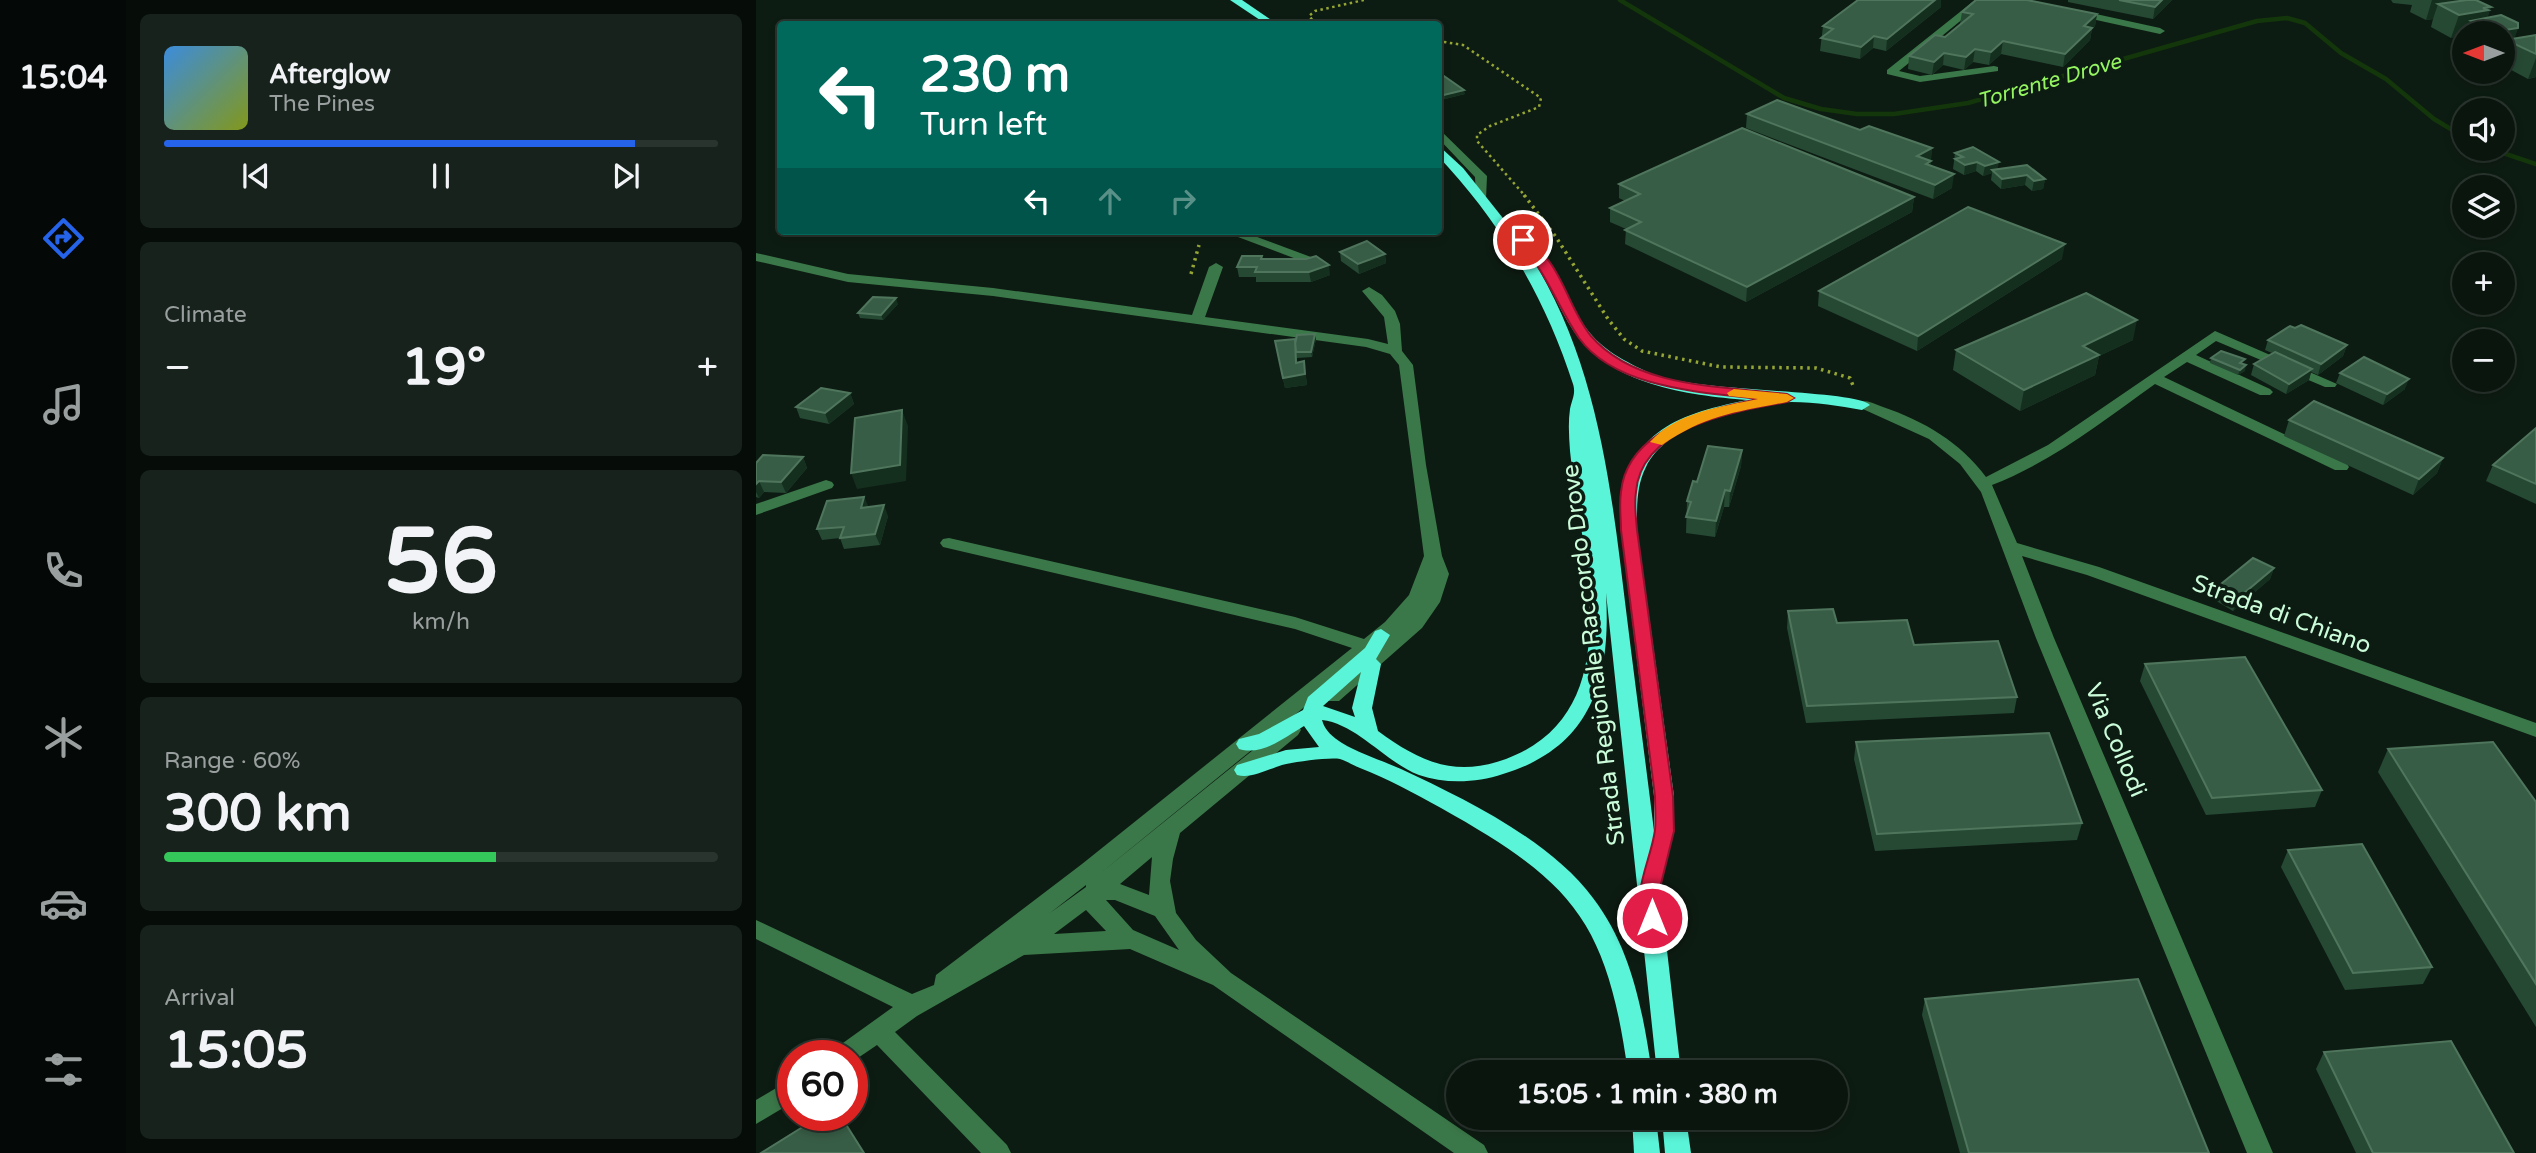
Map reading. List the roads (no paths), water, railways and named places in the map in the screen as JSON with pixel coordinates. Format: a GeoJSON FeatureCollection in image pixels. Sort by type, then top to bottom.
{"type":"FeatureCollection","features":[{"type":"Feature","properties":{"kind":"main road"},"geometry":{"type":"LineString","coordinates":[[1235,0],[1267,21]]}},
{"type":"Feature","properties":{"kind":"main road","name":"Strada Regionale Raccordo Drove"},"geometry":{"type":"LineString","coordinates":[[1442,152],[1482,196],[1508,230],[1557,320],[1582,391],[1602,484],[1668,1060]]}},
{"type":"Feature","properties":{"kind":"main road"},"geometry":{"type":"LineString","coordinates":[[1508,230],[1539,254],[1586,338],[1609,358],[1641,374],[1675,385],[1862,405]]}},
{"type":"Feature","properties":{"kind":"main road"},"geometry":{"type":"LineString","coordinates":[[1311,713],[1330,714],[1369,734],[1413,766],[1435,772],[1470,773],[1492,770],[1529,757],[1562,734],[1578,716],[1593,686],[1599,643],[1577,437],[1582,391]]}},
{"type":"Feature","properties":{"kind":"main road"},"geometry":{"type":"LineString","coordinates":[[1650,892],[1664,831],[1664,796],[1628,517],[1630,481],[1647,451],[1686,422],[1729,408],[1787,398]]}},
{"type":"Feature","properties":{"kind":"main road"},"geometry":{"type":"LineString","coordinates":[[1246,744],[1268,739],[1311,713],[1321,696],[1372,652],[1381,635]]}},
{"type":"Feature","properties":{"kind":"main road"},"geometry":{"type":"LineString","coordinates":[[1369,656],[1362,708],[1369,734]]}},
{"type":"Feature","properties":{"kind":"main road"},"geometry":{"type":"LineString","coordinates":[[1311,713],[1320,737],[1502,833],[1534,854],[1568,885],[1604,931],[1619,963],[1629,1001],[1638,1060]]}},
{"type":"Feature","properties":{"kind":"main road"},"geometry":{"type":"LineString","coordinates":[[1234,766],[1286,757],[1346,752]]}},
{"type":"Feature","properties":{"kind":"main road"},"geometry":{"type":"LineString","coordinates":[[1645,1130],[1647,1153]]}},
{"type":"Feature","properties":{"kind":"main road"},"geometry":{"type":"LineString","coordinates":[[1675,1130],[1678,1153]]}},
{"type":"Feature","properties":{"kind":"street"},"geometry":{"type":"LineString","coordinates":[[1981,0],[1891,72],[1920,79],[1994,69]]}},
{"type":"Feature","properties":{"kind":"street"},"geometry":{"type":"LineString","coordinates":[[2057,9],[2160,31]]}},
{"type":"Feature","properties":{"kind":"street"},"geometry":{"type":"LineString","coordinates":[[1442,135],[1481,176],[1482,196]]}},
{"type":"Feature","properties":{"kind":"street"},"geometry":{"type":"LineString","coordinates":[[1240,235],[1312,260]]}},
{"type":"Feature","properties":{"kind":"street"},"geometry":{"type":"LineString","coordinates":[[756,257],[848,278],[993,292],[1368,343],[1395,351],[1406,365],[1433,556],[1440,574],[1431,602],[1412,630],[1369,656],[1246,744],[1234,766],[1171,830],[1096,892],[1021,946],[915,1007]]}},
{"type":"Feature","properties":{"kind":"street"},"geometry":{"type":"LineString","coordinates":[[1197,319],[1216,267]]}},
{"type":"Feature","properties":{"kind":"street"},"geometry":{"type":"LineString","coordinates":[[1369,291],[1388,308],[1395,329],[1395,351]]}},
{"type":"Feature","properties":{"kind":"street"},"geometry":{"type":"LineString","coordinates":[[1984,483],[2010,473],[2054,447],[2215,335],[2330,384]]}},
{"type":"Feature","properties":{"kind":"street"},"geometry":{"type":"LineString","coordinates":[[2186,356],[2265,392]]}},
{"type":"Feature","properties":{"kind":"street"},"geometry":{"type":"LineString","coordinates":[[2154,378],[2342,467]]}},
{"type":"Feature","properties":{"kind":"street","name":"Via Collodi"},"geometry":{"type":"LineString","coordinates":[[1862,405],[1928,431],[1960,455],[1984,483],[2045,638],[2260,1153]]}},
{"type":"Feature","properties":{"kind":"street"},"geometry":{"type":"LineString","coordinates":[[756,510],[826,485]]}},
{"type":"Feature","properties":{"kind":"street"},"geometry":{"type":"LineString","coordinates":[[948,542],[1295,623],[1339,635],[1369,656]]}},
{"type":"Feature","properties":{"kind":"street","name":"Strada di Chiano"},"geometry":{"type":"LineString","coordinates":[[2011,547],[2079,566],[2536,730]]}},
{"type":"Feature","properties":{"kind":"street"},"geometry":{"type":"LineString","coordinates":[[867,1040],[915,1007],[1029,917],[1234,766],[1311,713],[1369,656],[1381,635],[1417,597],[1433,556]]}},
{"type":"Feature","properties":{"kind":"street"},"geometry":{"type":"LineString","coordinates":[[1223,980],[1134,941],[1113,927],[1097,910],[1093,901],[1107,870],[1200,794],[1217,776],[1234,766]]}},
{"type":"Feature","properties":{"kind":"street"},"geometry":{"type":"LineString","coordinates":[[1171,830],[1159,875],[1161,909],[1184,941],[1223,980],[1475,1153]]}},
{"type":"Feature","properties":{"kind":"street"},"geometry":{"type":"LineString","coordinates":[[1029,917],[1065,900],[1096,892],[1116,891],[1161,909]]}},
{"type":"Feature","properties":{"kind":"street"},"geometry":{"type":"LineString","coordinates":[[756,929],[915,1007]]}},
{"type":"Feature","properties":{"kind":"street"},"geometry":{"type":"LineString","coordinates":[[1021,946],[1087,940],[1134,941]]}},
{"type":"Feature","properties":{"kind":"street"},"geometry":{"type":"LineString","coordinates":[[879,1032],[998,1153]]}},
{"type":"Feature","properties":{"kind":"street"},"geometry":{"type":"LineString","coordinates":[[756,1113],[777,1099]]}},
{"type":"Feature","properties":{"kind":"waterway","name":"Torrente Drove"},"geometry":{"type":"LineString","coordinates":[[1620,0],[1784,98],[1821,109],[1857,114],[1894,114],[1968,103],[2257,21],[2287,18],[2305,23],[2341,53],[2386,79],[2434,119],[2452,130]]}},
{"type":"Feature","properties":{"kind":"waterway","name":"Torrente Drove"},"geometry":{"type":"LineString","coordinates":[[2515,157],[2536,164]]}}]}
